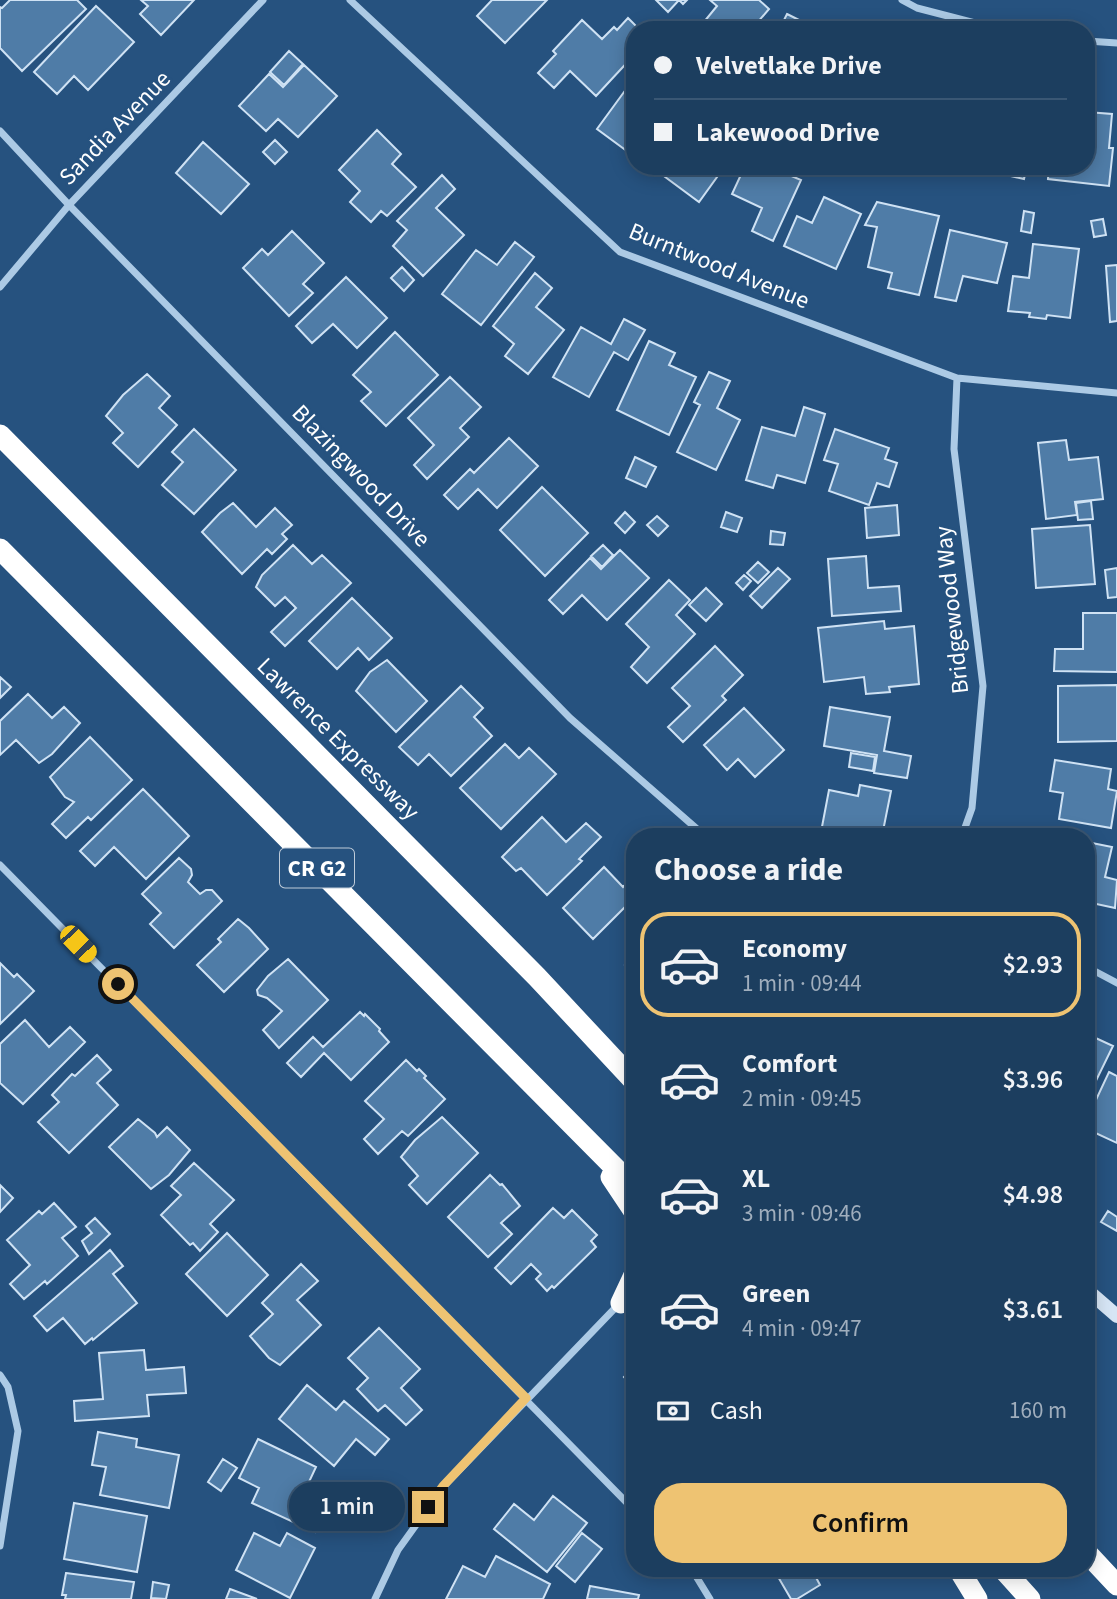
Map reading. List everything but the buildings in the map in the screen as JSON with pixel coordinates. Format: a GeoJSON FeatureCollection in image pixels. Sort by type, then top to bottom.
{"type":"FeatureCollection","features":[{"type":"Feature","properties":{"kind":"highway","name":"Lawrence Expressway"},"geometry":{"type":"LineString","coordinates":[[0,435],[537,977],[626,1072]]}},
{"type":"Feature","properties":{"kind":"highway","name":"CR G2"},"geometry":{"type":"LineString","coordinates":[[0,549],[626,1179]]}},
{"type":"Feature","properties":{"kind":"highway"},"geometry":{"type":"LineString","coordinates":[[582,1135],[626,1200]]}},
{"type":"Feature","properties":{"kind":"highway"},"geometry":{"type":"LineString","coordinates":[[1095,1562],[1117,1585]]}},
{"type":"Feature","properties":{"kind":"highway"},"geometry":{"type":"LineString","coordinates":[[964,1577],[977,1599]]}},
{"type":"Feature","properties":{"kind":"highway"},"geometry":{"type":"LineString","coordinates":[[1010,1577],[1030,1599]]}},
{"type":"Feature","properties":{"kind":"street","name":"Sandia Avenue"},"geometry":{"type":"LineString","coordinates":[[0,288],[69,205],[263,0]]}},
{"type":"Feature","properties":{"kind":"street","name":"Burntwood Avenue"},"geometry":{"type":"LineString","coordinates":[[350,0],[620,252],[957,378],[1117,393]]}},
{"type":"Feature","properties":{"kind":"street"},"geometry":{"type":"LineString","coordinates":[[902,0],[917,8],[967,21]]}},
{"type":"Feature","properties":{"kind":"street"},"geometry":{"type":"LineString","coordinates":[[1095,42],[1117,43]]}},
{"type":"Feature","properties":{"kind":"street","name":"Blazingwood Drive"},"geometry":{"type":"LineString","coordinates":[[0,131],[570,718],[696,828]]}},
{"type":"Feature","properties":{"kind":"street","name":"Bridgewood Way"},"geometry":{"type":"LineString","coordinates":[[957,378],[954,449],[983,686],[972,808],[964,828]]}},
{"type":"Feature","properties":{"kind":"street"},"geometry":{"type":"LineString","coordinates":[[0,865],[626,1502]]}},
{"type":"Feature","properties":{"kind":"street"},"geometry":{"type":"LineString","coordinates":[[1095,971],[1117,983]]}},
{"type":"Feature","properties":{"kind":"street"},"geometry":{"type":"LineString","coordinates":[[1095,1297],[1117,1316]]}},
{"type":"Feature","properties":{"kind":"street"},"geometry":{"type":"LineString","coordinates":[[375,1599],[398,1550],[443,1486],[526,1398],[626,1302]]}},
{"type":"Feature","properties":{"kind":"street"},"geometry":{"type":"LineString","coordinates":[[0,1374],[8,1387],[18,1431],[0,1546]]}},
{"type":"Feature","properties":{"kind":"street"},"geometry":{"type":"LineString","coordinates":[[697,1577],[710,1599]]}},
{"type":"Feature","properties":{"kind":"route"},"geometry":{"type":"LineString","coordinates":[[118,984],[526,1398],[443,1486],[428,1507]]}}]}
